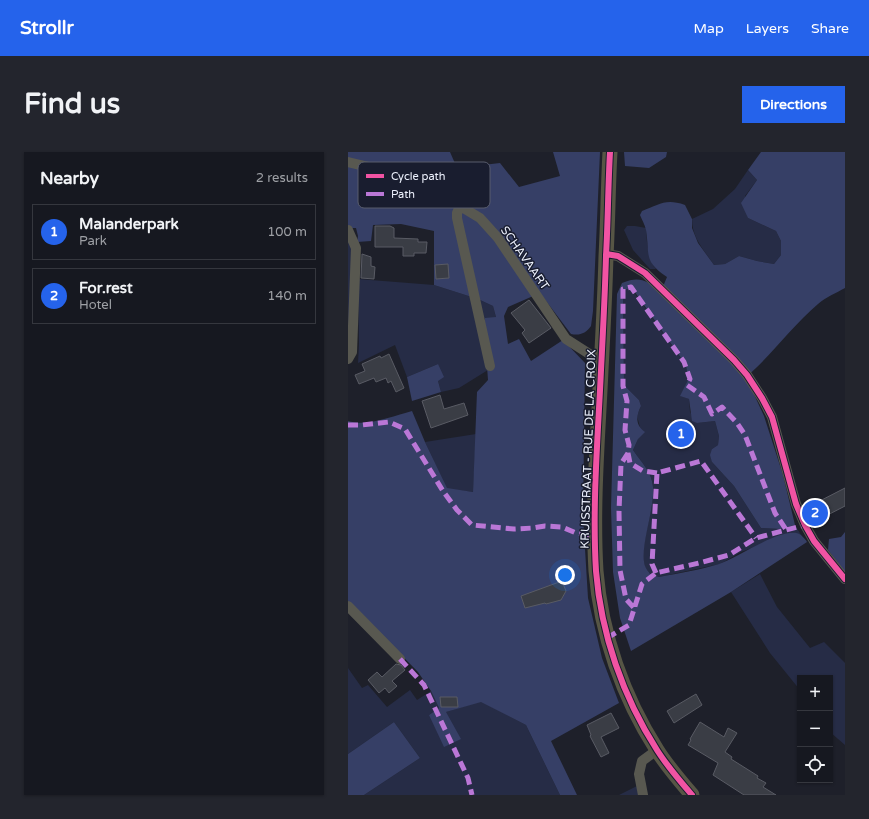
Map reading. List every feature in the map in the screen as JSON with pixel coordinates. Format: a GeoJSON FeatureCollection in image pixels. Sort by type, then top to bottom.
{"type":"FeatureCollection","features":[{"type":"Feature","properties":{"kind":"main road","name":"KRUISSTRAAT - RUE DE LA CROIX"},"geometry":{"type":"LineString","coordinates":[[610,152],[595,507],[596,571],[598,587],[608,638],[620,678],[635,713],[657,750],[692,795]]}},
{"type":"Feature","properties":{"kind":"street","name":"SCHAVAART"},"geometry":{"type":"LineString","coordinates":[[348,162],[358,164]]}},
{"type":"Feature","properties":{"kind":"street"},"geometry":{"type":"LineString","coordinates":[[459,208],[457,213],[490,366]]}},
{"type":"Feature","properties":{"kind":"street","name":"SCHAVAART"},"geometry":{"type":"LineString","coordinates":[[463,208],[480,218],[498,238],[518,270],[566,339],[590,355],[601,358]]}},
{"type":"Feature","properties":{"kind":"street"},"geometry":{"type":"LineString","coordinates":[[348,230],[356,248],[352,352],[348,359]]}},
{"type":"Feature","properties":{"kind":"street"},"geometry":{"type":"LineString","coordinates":[[606,254],[618,256],[645,273],[734,360],[746,375],[762,398],[772,417],[796,504],[805,526],[814,542],[845,579]]}},
{"type":"Feature","properties":{"kind":"street"},"geometry":{"type":"LineString","coordinates":[[348,606],[400,658]]}},
{"type":"Feature","properties":{"kind":"street"},"geometry":{"type":"LineString","coordinates":[[643,795],[639,774],[642,761],[657,750]]}},
{"type":"Feature","properties":{"kind":"shaded area"},"geometry":{"type":"Polygon","coordinates":[[[348,152],[450,152],[454,162],[358,162],[358,208],[490,208],[490,164],[500,163],[519,187],[560,176],[553,152],[600,152],[593,311],[591,326],[587,330],[577,335],[571,334],[540,293],[508,307],[504,316],[508,344],[519,339],[531,361],[563,340],[585,363],[583,516],[588,598],[602,658],[619,703],[551,741],[577,795],[560,795],[526,725],[481,702],[446,712],[461,739],[444,747],[429,715],[439,708],[431,691],[418,672],[348,601],[348,421],[363,423],[372,422],[412,411],[447,488],[473,492],[477,392],[488,380],[484,326],[485,318],[496,317],[493,306],[478,299],[434,285],[434,231],[401,224],[373,225],[371,241],[357,242],[358,236],[356,228],[348,228],[348,152]]]}},
{"type":"Feature","properties":{"kind":"shaded area"},"geometry":{"type":"Polygon","coordinates":[[[624,152],[667,152],[666,157],[649,168],[625,166],[624,152]]]}},
{"type":"Feature","properties":{"kind":"shaded area"},"geometry":{"type":"Polygon","coordinates":[[[761,152],[845,152],[845,288],[818,304],[746,377],[764,416],[783,475],[795,525],[780,529],[761,528],[734,486],[712,462],[710,455],[712,449],[718,445],[719,436],[715,421],[697,423],[692,421],[689,399],[680,396],[688,380],[686,365],[632,288],[623,290],[624,385],[639,400],[641,406],[637,420],[639,426],[645,432],[638,439],[633,450],[651,477],[653,487],[652,506],[645,539],[645,566],[650,574],[659,577],[697,570],[719,564],[784,534],[794,533],[801,535],[807,542],[731,592],[631,651],[620,618],[613,572],[611,508],[617,294],[622,283],[634,280],[643,280],[662,289],[667,277],[651,262],[648,252],[646,230],[640,215],[642,211],[667,202],[685,205],[692,219],[692,228],[698,243],[714,265],[725,264],[739,256],[774,264],[781,255],[781,241],[776,231],[748,218],[741,203],[757,180],[748,170],[761,152]]]}},
{"type":"Feature","properties":{"kind":"shaded area"},"geometry":{"type":"Polygon","coordinates":[[[748,170],[757,180],[745,196],[748,218],[776,231],[781,241],[781,255],[774,264],[739,256],[725,264],[714,265],[696,238],[692,219],[713,209],[735,189],[748,170]]]}},
{"type":"Feature","properties":{"kind":"shaded area"},"geometry":{"type":"Polygon","coordinates":[[[627,226],[646,228],[649,255],[656,269],[650,269],[633,250],[624,230],[627,226]]]}},
{"type":"Feature","properties":{"kind":"shaded area"},"geometry":{"type":"Polygon","coordinates":[[[348,235],[353,252],[348,354],[348,235]]]}},
{"type":"Feature","properties":{"kind":"shaded area"},"geometry":{"type":"Polygon","coordinates":[[[358,279],[434,285],[478,299],[493,306],[496,317],[488,370],[459,388],[441,392],[438,381],[438,364],[407,377],[395,345],[358,363],[358,279]]]}},
{"type":"Feature","properties":{"kind":"shaded area"},"geometry":{"type":"Polygon","coordinates":[[[631,288],[686,365],[688,380],[681,396],[689,399],[690,412],[697,423],[715,421],[719,436],[718,445],[712,449],[712,462],[734,486],[761,528],[780,529],[795,525],[801,535],[792,533],[741,552],[720,564],[659,577],[650,574],[645,568],[643,559],[645,539],[652,506],[653,487],[651,477],[633,450],[639,434],[640,428],[638,413],[641,406],[639,400],[624,385],[623,290],[631,288]]]}},
{"type":"Feature","properties":{"kind":"shaded area"},"geometry":{"type":"Polygon","coordinates":[[[438,364],[444,377],[438,381],[441,392],[412,401],[407,377],[438,364]]]}},
{"type":"Feature","properties":{"kind":"shaded area"},"geometry":{"type":"Polygon","coordinates":[[[476,434],[473,492],[447,489],[425,442],[476,434]]]}},
{"type":"Feature","properties":{"kind":"shaded area"},"geometry":{"type":"Polygon","coordinates":[[[845,532],[845,572],[828,550],[829,539],[841,537],[845,532]]]}},
{"type":"Feature","properties":{"kind":"shaded area"},"geometry":{"type":"Polygon","coordinates":[[[760,574],[777,607],[810,648],[824,642],[845,663],[845,745],[833,735],[833,675],[797,675],[797,686],[770,653],[731,592],[760,574]]]}},
{"type":"Feature","properties":{"kind":"shaded area"},"geometry":{"type":"Polygon","coordinates":[[[348,668],[362,688],[368,685],[387,707],[410,690],[417,700],[431,691],[439,708],[429,715],[446,712],[481,701],[526,725],[560,795],[364,795],[420,758],[394,722],[348,754],[348,668]]]}},
{"type":"Feature","properties":{"kind":"shaded area"},"geometry":{"type":"Polygon","coordinates":[[[394,722],[420,758],[364,795],[348,795],[348,754],[394,722]]]}},
{"type":"Feature","properties":{"kind":"shaded area"},"geometry":{"type":"Polygon","coordinates":[[[637,786],[639,795],[619,795],[637,786]]]}},
{"type":"Feature","properties":{"kind":"building"},"geometry":{"type":"Polygon","coordinates":[[[375,226],[390,226],[394,228],[394,238],[418,239],[418,242],[427,242],[426,253],[414,253],[414,256],[403,256],[403,247],[375,247],[375,226]]]}},
{"type":"Feature","properties":{"kind":"building"},"geometry":{"type":"Polygon","coordinates":[[[362,254],[371,257],[371,266],[375,267],[374,279],[361,278],[362,254]]]}},
{"type":"Feature","properties":{"kind":"building"},"geometry":{"type":"Polygon","coordinates":[[[448,264],[449,278],[436,279],[435,265],[448,264]]]}},
{"type":"Feature","properties":{"kind":"building"},"geometry":{"type":"Polygon","coordinates":[[[529,300],[551,328],[529,343],[522,333],[525,330],[511,313],[529,300]]]}},
{"type":"Feature","properties":{"kind":"building"},"geometry":{"type":"Polygon","coordinates":[[[389,354],[404,388],[396,392],[391,381],[388,383],[386,378],[376,382],[374,378],[359,384],[355,375],[365,371],[362,364],[380,356],[381,358],[389,354]]]}},
{"type":"Feature","properties":{"kind":"building"},"geometry":{"type":"Polygon","coordinates":[[[440,395],[444,409],[464,403],[468,415],[431,428],[422,401],[440,395]]]}},
{"type":"Feature","properties":{"kind":"building"},"geometry":{"type":"Polygon","coordinates":[[[845,488],[845,506],[816,521],[808,507],[845,488]]]}},
{"type":"Feature","properties":{"kind":"building"},"geometry":{"type":"Polygon","coordinates":[[[562,581],[566,591],[561,600],[525,608],[521,596],[562,581]]]}},
{"type":"Feature","properties":{"kind":"building"},"geometry":{"type":"Polygon","coordinates":[[[396,664],[401,665],[405,670],[392,681],[397,686],[389,693],[385,688],[379,693],[368,680],[377,672],[382,677],[396,664]]]}},
{"type":"Feature","properties":{"kind":"building"},"geometry":{"type":"Polygon","coordinates":[[[696,694],[702,705],[674,723],[667,711],[696,694]]]}},
{"type":"Feature","properties":{"kind":"building"},"geometry":{"type":"Polygon","coordinates":[[[440,697],[457,697],[458,707],[441,707],[440,697]]]}},
{"type":"Feature","properties":{"kind":"building"},"geometry":{"type":"Polygon","coordinates":[[[611,713],[619,728],[601,737],[609,753],[601,757],[590,736],[591,735],[587,725],[611,713]]]}},
{"type":"Feature","properties":{"kind":"building"},"geometry":{"type":"Polygon","coordinates":[[[700,722],[724,737],[728,728],[737,733],[725,752],[732,757],[731,759],[758,776],[757,778],[766,783],[763,787],[776,795],[744,795],[713,775],[718,763],[688,745],[700,722]]]}},
{"type":"Feature","properties":{"kind":"marked path"},"geometry":{"type":"LineString","coordinates":[[657,473],[643,471],[630,463],[628,453],[629,445],[625,430],[627,401],[623,386],[623,289],[631,287],[684,362],[690,379],[687,385],[704,397],[712,414],[722,407],[737,423],[745,435],[775,513],[787,531]]}},
{"type":"Feature","properties":{"kind":"marked path"},"geometry":{"type":"LineString","coordinates":[[348,425],[389,422],[405,429],[443,491],[457,510],[472,525],[514,529],[545,526],[562,527],[576,533],[595,536]]}},
{"type":"Feature","properties":{"kind":"marked path"},"geometry":{"type":"LineString","coordinates":[[628,453],[621,464],[619,511],[620,570],[626,599],[634,608]]}},
{"type":"Feature","properties":{"kind":"marked path"},"geometry":{"type":"LineString","coordinates":[[656,573],[652,564],[657,473],[701,461],[756,538]]}},
{"type":"Feature","properties":{"kind":"marked path"},"geometry":{"type":"LineString","coordinates":[[607,638],[629,625],[642,584],[656,573],[729,555],[756,538],[805,525]]}},
{"type":"Feature","properties":{"kind":"marked path"},"geometry":{"type":"LineString","coordinates":[[400,659],[424,685],[468,778],[472,795]]}},
{"type":"Feature","properties":{"kind":"cycle path"},"geometry":{"type":"LineString","coordinates":[[610,152],[605,299],[595,495],[595,546],[599,595],[603,618],[616,664],[634,709],[661,756],[692,795]]}},
{"type":"Feature","properties":{"kind":"cycle path"},"geometry":{"type":"LineString","coordinates":[[606,254],[618,256],[645,273],[734,360],[747,375],[772,417],[796,504],[805,525],[814,541],[845,579]]}},
{"type":"Feature","properties":{"kind":"place","name":"Malanderpark"},"geometry":{"type":"Point","coordinates":[681,434]}},
{"type":"Feature","properties":{"kind":"place","name":"For.rest"},"geometry":{"type":"Point","coordinates":[815,513]}}]}
